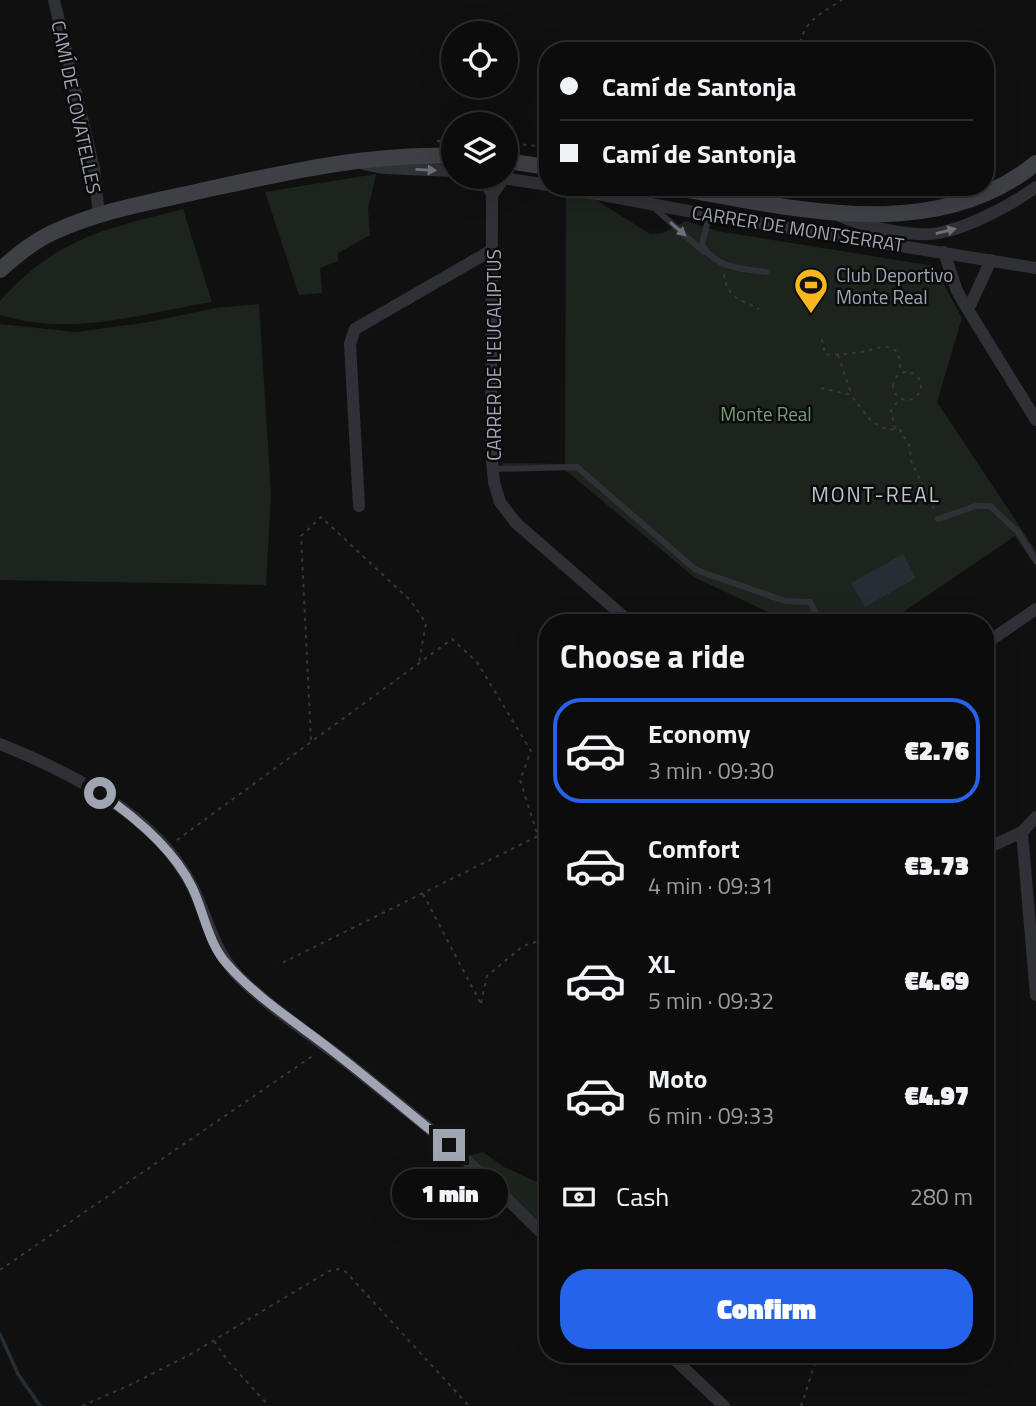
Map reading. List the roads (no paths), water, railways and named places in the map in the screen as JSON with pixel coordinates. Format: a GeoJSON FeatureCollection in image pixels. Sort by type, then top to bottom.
{"type":"FeatureCollection","features":[{"type":"Feature","properties":{"kind":"main road"},"geometry":{"type":"LineString","coordinates":[[0,270],[37,241],[79,221],[99,215],[233,184],[350,162],[441,156]]}},
{"type":"Feature","properties":{"kind":"main road"},"geometry":{"type":"LineString","coordinates":[[518,163],[539,166]]}},
{"type":"Feature","properties":{"kind":"main road"},"geometry":{"type":"LineString","coordinates":[[994,190],[1036,163]]}},
{"type":"Feature","properties":{"kind":"main road"},"geometry":{"type":"LineString","coordinates":[[730,196],[833,212],[893,215],[932,210],[975,196]]}},
{"type":"Feature","properties":{"kind":"street","name":"CAMÍ DE COVATELLES"},"geometry":{"type":"LineString","coordinates":[[54,0],[92,156],[99,215]]}},
{"type":"Feature","properties":{"kind":"street"},"geometry":{"type":"LineString","coordinates":[[350,162],[385,168],[441,170]]}},
{"type":"Feature","properties":{"kind":"street"},"geometry":{"type":"LineString","coordinates":[[518,180],[539,184]]}},
{"type":"Feature","properties":{"kind":"street","name":"CARRER DE MONTSERRAT"},"geometry":{"type":"LineString","coordinates":[[833,212],[859,225],[937,234],[963,226],[1024,196],[1036,187]]}},
{"type":"Feature","properties":{"kind":"street"},"geometry":{"type":"LineString","coordinates":[[489,189],[492,195]]}},
{"type":"Feature","properties":{"kind":"street"},"geometry":{"type":"LineString","coordinates":[[492,195],[495,189]]}},
{"type":"Feature","properties":{"kind":"street","name":"CARRER DE L'EUCALIPTUS"},"geometry":{"type":"LineString","coordinates":[[492,195],[493,469],[500,502],[516,523],[621,614]]}},
{"type":"Feature","properties":{"kind":"street","name":"CARRER DE MONTSERRAT"},"geometry":{"type":"LineString","coordinates":[[610,196],[709,215],[1036,268]]}},
{"type":"Feature","properties":{"kind":"street"},"geometry":{"type":"LineString","coordinates":[[359,506],[351,344],[355,329],[492,250]]}},
{"type":"Feature","properties":{"kind":"street"},"geometry":{"type":"LineString","coordinates":[[944,252],[957,291],[1036,420]]}},
{"type":"Feature","properties":{"kind":"street"},"geometry":{"type":"LineString","coordinates":[[968,310],[991,260]]}},
{"type":"Feature","properties":{"kind":"street"},"geometry":{"type":"LineString","coordinates":[[994,638],[1036,609]]}},
{"type":"Feature","properties":{"kind":"street"},"geometry":{"type":"LineString","coordinates":[[0,744],[83,782],[116,804],[156,839],[192,886],[216,948],[224,961],[265,1001],[327,1046],[449,1145],[539,1230]]}},
{"type":"Feature","properties":{"kind":"street"},"geometry":{"type":"LineString","coordinates":[[994,845],[1022,832],[1036,817]]}},
{"type":"Feature","properties":{"kind":"street"},"geometry":{"type":"LineString","coordinates":[[1022,832],[1036,992]]}},
{"type":"Feature","properties":{"kind":"street"},"geometry":{"type":"LineString","coordinates":[[679,1363],[724,1406]]}},
{"type":"Feature","properties":{"kind":"lane"},"geometry":{"type":"LineString","coordinates":[[648,203],[723,266],[766,272]]}},
{"type":"Feature","properties":{"kind":"lane"},"geometry":{"type":"LineString","coordinates":[[709,215],[702,245],[709,256]]}},
{"type":"Feature","properties":{"kind":"lane"},"geometry":{"type":"LineString","coordinates":[[493,469],[577,467],[696,570],[785,601],[810,602],[816,614]]}},
{"type":"Feature","properties":{"kind":"lane"},"geometry":{"type":"LineString","coordinates":[[939,519],[976,506],[990,506],[1018,532],[1036,561]]}},
{"type":"Feature","properties":{"kind":"waterway"},"geometry":{"type":"LineString","coordinates":[[0,1334],[18,1374],[40,1406]]}},
{"type":"Feature","properties":{"kind":"place","name":"Club Deportivo Monte Real"},"geometry":{"type":"Point","coordinates":[811,315]}},
{"type":"Feature","properties":{"kind":"district","name":"MONT-REAL"},"geometry":{"type":"Point","coordinates":[876,494]}},
{"type":"Feature","properties":{"kind":"park label","name":"Monte Real"},"geometry":{"type":"Point","coordinates":[766,413]}}]}
